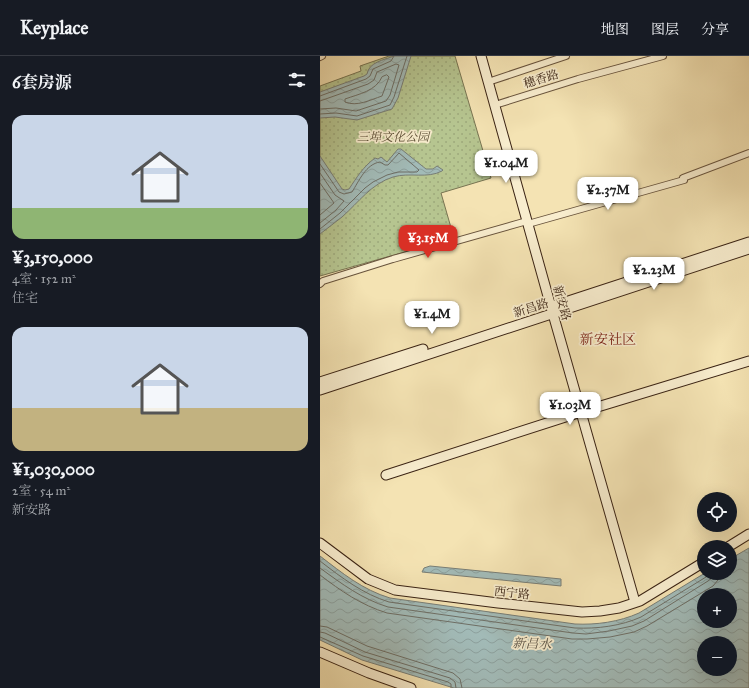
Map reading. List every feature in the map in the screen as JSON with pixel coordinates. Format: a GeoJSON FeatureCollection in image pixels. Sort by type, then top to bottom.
{"type":"FeatureCollection","features":[{"type":"Feature","properties":{"kind":"street","name":"新安路"},"geometry":{"type":"LineString","coordinates":[[481,56],[635,602]]}},
{"type":"Feature","properties":{"kind":"street"},"geometry":{"type":"LineString","coordinates":[[488,82],[566,56]]}},
{"type":"Feature","properties":{"kind":"street","name":"穗香路"},"geometry":{"type":"LineString","coordinates":[[495,105],[578,79],[663,56]]}},
{"type":"Feature","properties":{"kind":"street"},"geometry":{"type":"LineString","coordinates":[[320,284],[323,281],[393,259],[683,179],[749,153]]}},
{"type":"Feature","properties":{"kind":"street","name":"新昌路"},"geometry":{"type":"LineString","coordinates":[[320,390],[749,242]]}},
{"type":"Feature","properties":{"kind":"street","name":"新昌路"},"geometry":{"type":"LineString","coordinates":[[320,382],[749,249]]}},
{"type":"Feature","properties":{"kind":"street"},"geometry":{"type":"LineString","coordinates":[[386,475],[581,412],[749,361]]}},
{"type":"Feature","properties":{"kind":"street"},"geometry":{"type":"LineString","coordinates":[[737,541],[749,534]]}},
{"type":"Feature","properties":{"kind":"street","name":"西宁路"},"geometry":{"type":"LineString","coordinates":[[320,543],[368,579],[386,587],[405,592],[582,612],[610,610],[635,602],[697,566]]}},
{"type":"Feature","properties":{"kind":"street"},"geometry":{"type":"LineString","coordinates":[[320,652],[368,673],[411,688]]}},
{"type":"Feature","properties":{"kind":"green space","name":"三埠文化公园"},"geometry":{"type":"Polygon","coordinates":[[[389,56],[455,56],[491,178],[441,193],[454,238],[320,276],[320,86],[361,71],[360,66],[389,56]]]}},
{"type":"Feature","properties":{"kind":"water"},"geometry":{"type":"Polygon","coordinates":[[[394,56],[411,56],[398,98],[392,109],[357,120],[335,117],[320,118],[320,92],[364,76],[374,64],[394,56]]]}},
{"type":"Feature","properties":{"kind":"water"},"geometry":{"type":"Polygon","coordinates":[[[398,149],[401,149],[426,169],[433,169],[437,166],[443,170],[430,175],[406,175],[385,180],[378,184],[342,217],[320,234],[320,156],[342,189],[345,190],[349,189],[371,161],[375,158],[378,159],[381,157],[387,162],[398,149]]]}},
{"type":"Feature","properties":{"kind":"water","name":"新昌水"},"geometry":{"type":"Polygon","coordinates":[[[749,548],[749,688],[454,688],[362,660],[320,640],[320,556],[362,586],[390,598],[575,624],[607,622],[624,619],[639,613],[697,578],[697,580],[737,580],[737,555],[749,548]]]}},
{"type":"Feature","properties":{"kind":"water"},"geometry":{"type":"Polygon","coordinates":[[[430,566],[561,579],[561,586],[422,572],[424,568],[430,566]]]}},
{"type":"Feature","properties":{"kind":"district","name":"新安社区"},"geometry":{"type":"Point","coordinates":[608,339]}}]}
